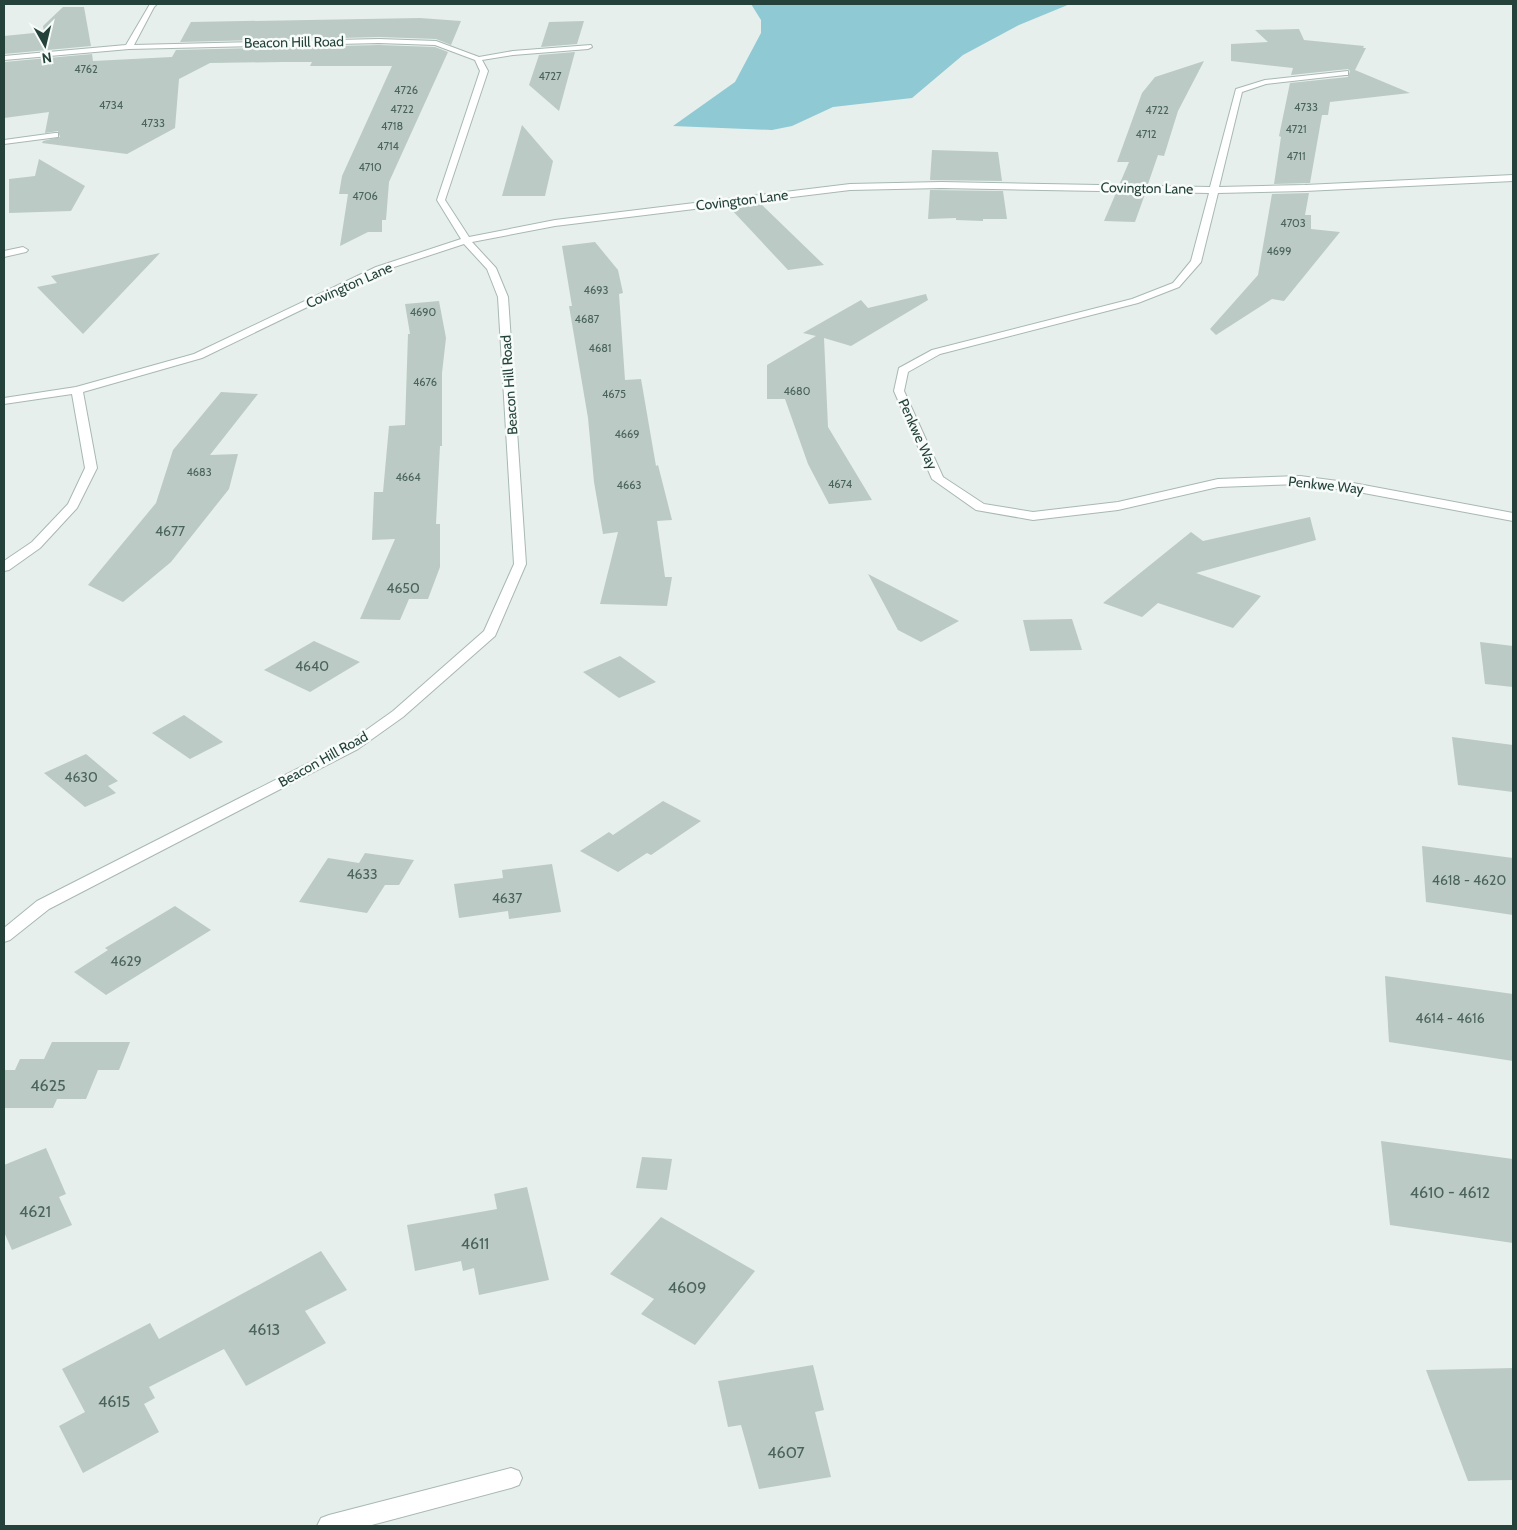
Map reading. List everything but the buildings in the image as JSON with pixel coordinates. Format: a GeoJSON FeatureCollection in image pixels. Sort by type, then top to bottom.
{"type":"FeatureCollection","features":[{"type":"Feature","properties":{"kind":"street"},"geometry":{"type":"LineString","coordinates":[[129,47],[151,6],[154,4]]}},
{"type":"Feature","properties":{"kind":"street","name":"Beacon Hill Road"},"geometry":{"type":"LineString","coordinates":[[4,58],[129,47],[359,41],[436,43],[478,59],[484,72],[442,200],[466,240],[491,268],[503,297],[520,564],[490,633],[398,714],[353,746],[43,905],[4,936]]}},
{"type":"Feature","properties":{"kind":"street"},"geometry":{"type":"LineString","coordinates":[[478,59],[513,53],[588,47]]}},
{"type":"Feature","properties":{"kind":"street"},"geometry":{"type":"LineString","coordinates":[[1214,190],[1240,91],[1265,82],[1345,73]]}},
{"type":"Feature","properties":{"kind":"street"},"geometry":{"type":"LineString","coordinates":[[4,142],[55,135]]}},
{"type":"Feature","properties":{"kind":"street","name":"Covington Lane"},"geometry":{"type":"LineString","coordinates":[[4,401],[77,390],[198,356],[379,269],[466,240],[556,223],[850,187],[941,185],[1214,190],[1305,188],[1513,178]]}},
{"type":"Feature","properties":{"kind":"street","name":"Penkwe Way"},"geometry":{"type":"LineString","coordinates":[[1214,190],[1196,262],[1176,285],[1135,301],[936,352],[903,370],[899,391],[938,479],[980,507],[1033,516],[1118,506],[1218,484],[1300,480],[1353,486],[1513,518]]}},
{"type":"Feature","properties":{"kind":"street"},"geometry":{"type":"LineString","coordinates":[[4,254],[23,250]]}},
{"type":"Feature","properties":{"kind":"street"},"geometry":{"type":"LineString","coordinates":[[4,567],[36,545],[73,505],[91,468],[77,390]]}},
{"type":"Feature","properties":{"kind":"street"},"geometry":{"type":"LineString","coordinates":[[329,1526],[511,1478]]}},
{"type":"Feature","properties":{"kind":"water"},"geometry":{"type":"Polygon","coordinates":[[[751,4],[1070,4],[1019,25],[963,55],[912,98],[833,107],[792,126],[772,130],[673,126],[735,82],[761,33],[761,20],[751,4]]]}}]}
